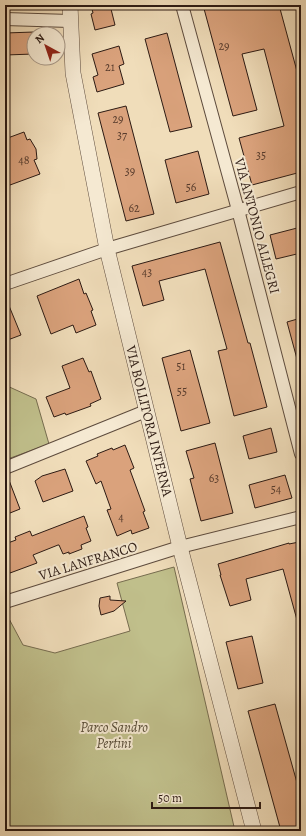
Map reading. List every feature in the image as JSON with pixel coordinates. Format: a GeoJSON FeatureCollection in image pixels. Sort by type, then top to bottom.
{"type":"FeatureCollection","features":[{"type":"Feature","properties":{"kind":"street","name":"VIA BOLLITORA INTERNA"},"geometry":{"type":"LineString","coordinates":[[70,5],[73,73],[107,249],[180,547],[254,831]]}},
{"type":"Feature","properties":{"kind":"street","name":"VIA ANTONIO ALLEGRI"},"geometry":{"type":"LineString","coordinates":[[182,5],[238,210],[301,454]]}},
{"type":"Feature","properties":{"kind":"street"},"geometry":{"type":"LineString","coordinates":[[5,19],[70,21]]}},
{"type":"Feature","properties":{"kind":"street"},"geometry":{"type":"LineString","coordinates":[[5,284],[107,249],[301,192]]}},
{"type":"Feature","properties":{"kind":"street"},"geometry":{"type":"LineString","coordinates":[[5,468],[146,411]]}},
{"type":"Feature","properties":{"kind":"street","name":"VIA LANFRANCO"},"geometry":{"type":"LineString","coordinates":[[5,602],[180,547],[301,517]]}},
{"type":"Feature","properties":{"kind":"green space"},"geometry":{"type":"Polygon","coordinates":[[[5,385],[36,399],[49,444],[5,460],[5,385]]]}},
{"type":"Feature","properties":{"kind":"green space","name":"Parco Sandro Pertini"},"geometry":{"type":"Polygon","coordinates":[[[174,567],[235,831],[5,831],[5,616],[7,615],[23,645],[55,653],[130,631],[117,583],[174,567]]]}},
{"type":"Feature","properties":{"kind":"building"},"geometry":{"type":"Polygon","coordinates":[[[91,5],[110,5],[115,25],[95,30],[91,14],[93,13],[91,5]]]}},
{"type":"Feature","properties":{"kind":"building"},"geometry":{"type":"Polygon","coordinates":[[[203,5],[279,5],[301,86],[301,172],[252,185],[239,138],[284,126],[264,49],[242,54],[257,110],[233,116],[203,5]]]}},
{"type":"Feature","properties":{"kind":"building"},"geometry":{"type":"Polygon","coordinates":[[[26,32],[26,54],[5,55],[5,33],[26,32]]]}},
{"type":"Feature","properties":{"kind":"building"},"geometry":{"type":"Polygon","coordinates":[[[167,33],[192,127],[170,132],[145,39],[167,33]]]}},
{"type":"Feature","properties":{"kind":"building"},"geometry":{"type":"Polygon","coordinates":[[[119,46],[124,64],[119,66],[124,84],[97,92],[93,77],[98,75],[92,54],[119,46]]]}},
{"type":"Feature","properties":{"kind":"building"},"geometry":{"type":"Polygon","coordinates":[[[126,106],[154,214],[126,221],[98,113],[126,106]]]}},
{"type":"Feature","properties":{"kind":"building"},"geometry":{"type":"Polygon","coordinates":[[[24,132],[27,140],[30,139],[36,149],[37,159],[34,160],[40,174],[10,185],[5,173],[5,139],[24,132]]]}},
{"type":"Feature","properties":{"kind":"building"},"geometry":{"type":"Polygon","coordinates":[[[198,151],[209,194],[176,203],[165,160],[198,151]]]}},
{"type":"Feature","properties":{"kind":"building"},"geometry":{"type":"Polygon","coordinates":[[[301,227],[301,253],[276,259],[270,235],[301,227]]]}},
{"type":"Feature","properties":{"kind":"building"},"geometry":{"type":"Polygon","coordinates":[[[220,242],[267,407],[234,416],[218,351],[227,349],[205,269],[159,281],[164,300],[143,306],[132,266],[220,242]]]}},
{"type":"Feature","properties":{"kind":"building"},"geometry":{"type":"Polygon","coordinates":[[[79,279],[84,294],[86,293],[93,310],[91,311],[96,325],[76,333],[73,325],[51,334],[37,296],[79,279]]]}},
{"type":"Feature","properties":{"kind":"building"},"geometry":{"type":"Polygon","coordinates":[[[5,296],[21,335],[5,341],[5,296]]]}},
{"type":"Feature","properties":{"kind":"building"},"geometry":{"type":"Polygon","coordinates":[[[301,318],[301,358],[297,359],[287,322],[301,318]]]}},
{"type":"Feature","properties":{"kind":"building"},"geometry":{"type":"Polygon","coordinates":[[[190,350],[210,423],[181,431],[162,358],[190,350]]]}},
{"type":"Feature","properties":{"kind":"building"},"geometry":{"type":"Polygon","coordinates":[[[83,358],[89,372],[91,371],[101,399],[90,404],[91,406],[66,415],[65,413],[54,417],[46,397],[70,388],[62,366],[83,358]]]}},
{"type":"Feature","properties":{"kind":"building"},"geometry":{"type":"Polygon","coordinates":[[[271,428],[277,452],[249,459],[243,436],[271,428]]]}},
{"type":"Feature","properties":{"kind":"building"},"geometry":{"type":"Polygon","coordinates":[[[215,443],[233,513],[201,521],[190,479],[194,478],[186,451],[215,443]]]}},
{"type":"Feature","properties":{"kind":"building"},"geometry":{"type":"Polygon","coordinates":[[[125,445],[134,468],[130,470],[145,511],[143,512],[149,528],[132,534],[131,530],[117,536],[107,510],[111,509],[101,481],[96,484],[86,461],[98,456],[97,454],[125,445]]]}},
{"type":"Feature","properties":{"kind":"building"},"geometry":{"type":"Polygon","coordinates":[[[65,469],[73,491],[43,502],[35,481],[42,476],[65,469]]]}},
{"type":"Feature","properties":{"kind":"building"},"geometry":{"type":"Polygon","coordinates":[[[5,475],[7,475],[20,509],[5,515],[5,475]]]}},
{"type":"Feature","properties":{"kind":"building"},"geometry":{"type":"Polygon","coordinates":[[[285,475],[292,498],[255,508],[249,485],[285,475]]]}},
{"type":"Feature","properties":{"kind":"building"},"geometry":{"type":"Polygon","coordinates":[[[84,516],[88,527],[86,528],[91,541],[81,545],[82,549],[69,554],[69,552],[63,554],[58,545],[33,555],[37,563],[10,573],[5,561],[5,544],[16,540],[15,537],[30,531],[32,536],[84,516]]]}},
{"type":"Feature","properties":{"kind":"building"},"geometry":{"type":"Polygon","coordinates":[[[299,542],[301,549],[301,619],[297,620],[283,569],[246,579],[251,600],[230,606],[218,564],[289,543],[299,542]]]}},
{"type":"Feature","properties":{"kind":"building"},"geometry":{"type":"Polygon","coordinates":[[[110,596],[110,600],[126,601],[114,611],[101,615],[99,606],[100,598],[110,596]]]}},
{"type":"Feature","properties":{"kind":"building"},"geometry":{"type":"Polygon","coordinates":[[[252,636],[263,683],[238,689],[226,642],[252,636]]]}},
{"type":"Feature","properties":{"kind":"building"},"geometry":{"type":"Polygon","coordinates":[[[275,704],[301,797],[301,831],[281,831],[248,711],[275,704]]]}}]}
